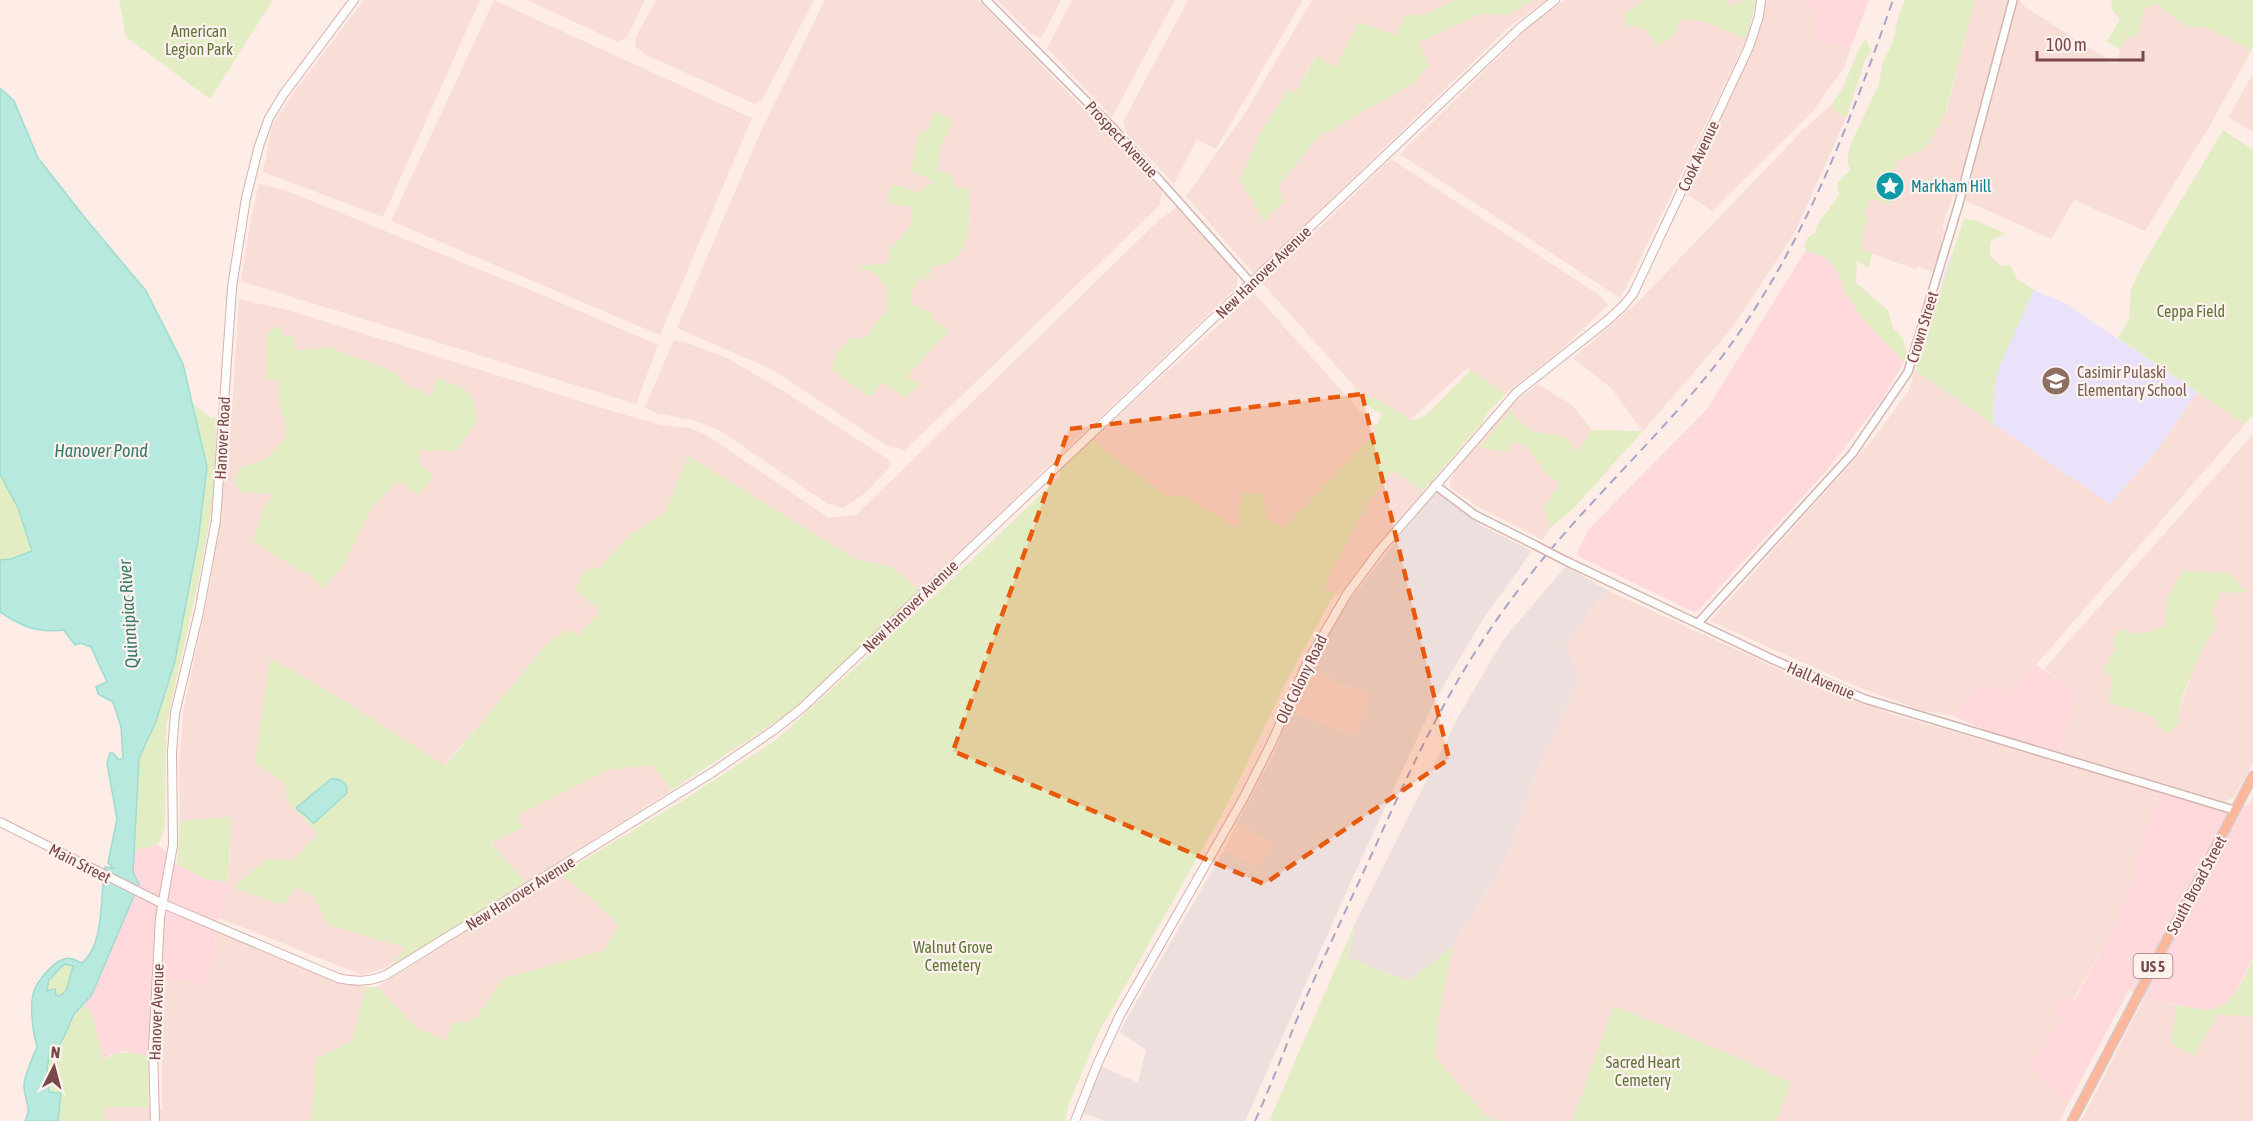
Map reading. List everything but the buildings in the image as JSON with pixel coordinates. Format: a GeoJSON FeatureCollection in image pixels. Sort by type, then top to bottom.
{"type":"FeatureCollection","features":[{"type":"Feature","properties":{"kind":"main road","name":"Hanover Road"},"geometry":{"type":"LineString","coordinates":[[161,903],[173,845],[172,752],[175,713],[199,612],[216,520],[232,287],[246,198],[269,117],[354,0]]}},
{"type":"Feature","properties":{"kind":"main road","name":"New Hanover Avenue"},"geometry":{"type":"LineString","coordinates":[[161,903],[338,978],[361,982],[374,981],[393,972],[713,772],[774,730],[827,685],[1521,27],[1555,0]]}},
{"type":"Feature","properties":{"kind":"main road","name":"Cook Avenue"},"geometry":{"type":"LineString","coordinates":[[1623,306],[1640,281],[1749,47],[1759,16],[1761,0]]}},
{"type":"Feature","properties":{"kind":"main road","name":"Old Colony Road"},"geometry":{"type":"LineString","coordinates":[[1075,1121],[1108,1039],[1253,780],[1316,646],[1347,594],[1364,569],[1516,393],[1623,306]]}},
{"type":"Feature","properties":{"kind":"main road","name":"South Broad Street"},"geometry":{"type":"LineString","coordinates":[[2072,1121],[2253,776]]}},
{"type":"Feature","properties":{"kind":"main road","name":"Main Street"},"geometry":{"type":"LineString","coordinates":[[0,822],[161,903]]}},
{"type":"Feature","properties":{"kind":"main road","name":"Hanover Avenue"},"geometry":{"type":"LineString","coordinates":[[154,1121],[153,1049],[161,903]]}},
{"type":"Feature","properties":{"kind":"street","name":"Prospect Avenue"},"geometry":{"type":"LineString","coordinates":[[986,0],[1113,128],[1251,283]]}},
{"type":"Feature","properties":{"kind":"street","name":"Crown Street"},"geometry":{"type":"LineString","coordinates":[[1698,623],[1852,454],[1908,372],[1959,203],[2013,0]]}},
{"type":"Feature","properties":{"kind":"street","name":"Hall Avenue"},"geometry":{"type":"LineString","coordinates":[[1435,485],[1475,515],[1535,546],[1774,660],[1865,699],[2234,810]]}},
{"type":"Feature","properties":{"kind":"highlighted area"},"geometry":{"type":"Polygon","coordinates":[[[1362,394],[1449,759],[1264,884],[953,751],[1069,429],[1362,394]]]}},
{"type":"Feature","properties":{"kind":"shaded area"},"geometry":{"type":"Polygon","coordinates":[[[364,0],[480,0],[383,217],[263,172],[272,126],[295,91],[364,0]]]}},
{"type":"Feature","properties":{"kind":"shaded area"},"geometry":{"type":"Polygon","coordinates":[[[494,0],[752,118],[660,335],[391,221],[494,0]]]}},
{"type":"Feature","properties":{"kind":"shaded area"},"geometry":{"type":"Polygon","coordinates":[[[527,0],[645,0],[627,37],[618,42],[527,0]]]}},
{"type":"Feature","properties":{"kind":"shaded area"},"geometry":{"type":"Polygon","coordinates":[[[656,0],[814,0],[762,100],[755,104],[646,55],[635,46],[636,37],[656,0]]]}},
{"type":"Feature","properties":{"kind":"shaded area"},"geometry":{"type":"Polygon","coordinates":[[[825,0],[978,0],[1162,190],[1160,205],[905,450],[887,446],[773,370],[677,328],[760,133],[825,0]],[[935,111],[929,127],[936,180],[917,193],[905,187],[914,207],[911,225],[889,251],[890,263],[858,266],[873,272],[888,288],[887,309],[864,340],[850,339],[883,382],[905,377],[946,334],[948,327],[937,325],[910,305],[913,289],[921,278],[966,242],[970,216],[969,188],[958,190],[937,171],[940,148],[953,122],[935,111]]]}},
{"type":"Feature","properties":{"kind":"shaded area"},"geometry":{"type":"Polygon","coordinates":[[[997,0],[1061,0],[1041,39],[1031,33],[997,0]]]}},
{"type":"Feature","properties":{"kind":"shaded area"},"geometry":{"type":"Polygon","coordinates":[[[1072,0],[1175,0],[1112,117],[1047,48],[1072,0]]]}},
{"type":"Feature","properties":{"kind":"shaded area"},"geometry":{"type":"Polygon","coordinates":[[[1188,0],[1303,0],[1216,149],[1197,139],[1174,184],[1127,134],[1123,122],[1188,0]]]}},
{"type":"Feature","properties":{"kind":"shaded area"},"geometry":{"type":"Polygon","coordinates":[[[1312,0],[1455,0],[1423,15],[1406,15],[1395,35],[1335,68],[1315,55],[1296,93],[1278,186],[1317,138],[1415,82],[1429,65],[1417,43],[1480,14],[1509,15],[1532,0],[1547,0],[1511,25],[1254,274],[1186,196],[1242,118],[1312,0]]]}},
{"type":"Feature","properties":{"kind":"shaded area"},"geometry":{"type":"Polygon","coordinates":[[[1565,0],[1756,0],[1748,36],[1620,298],[1400,154],[1534,22],[1565,0]]]}},
{"type":"Feature","properties":{"kind":"shaded area"},"geometry":{"type":"Polygon","coordinates":[[[1765,0],[1807,0],[1807,9],[1818,13],[1812,42],[1851,47],[1845,66],[1813,111],[1712,211],[1687,194],[1735,88],[1763,14],[1765,0]]]}},
{"type":"Feature","properties":{"kind":"shaded area"},"geometry":{"type":"Polygon","coordinates":[[[1807,0],[1869,0],[1851,47],[1812,42],[1818,13],[1807,9],[1807,0]]]}},
{"type":"Feature","properties":{"kind":"shaded area"},"geometry":{"type":"Polygon","coordinates":[[[1975,0],[2019,0],[2025,7],[2115,64],[2126,36],[2136,38],[2145,9],[2156,4],[2186,26],[2203,27],[2229,37],[2251,51],[2209,127],[2145,231],[2074,200],[2051,239],[1953,195],[1942,227],[1944,232],[1934,274],[1919,266],[1915,269],[1862,250],[1867,217],[1864,216],[1871,198],[1889,205],[1886,188],[1898,160],[1925,149],[1946,113],[1975,0]]]}},
{"type":"Feature","properties":{"kind":"shaded area"},"geometry":{"type":"Polygon","coordinates":[[[2253,74],[2253,132],[2228,117],[2253,74]]]}},
{"type":"Feature","properties":{"kind":"shaded area"},"geometry":{"type":"Polygon","coordinates":[[[1832,104],[1837,114],[1847,116],[1794,234],[1732,328],[1643,431],[1611,388],[1573,358],[1638,302],[1801,132],[1832,104]]]}},
{"type":"Feature","properties":{"kind":"shaded area"},"geometry":{"type":"Polygon","coordinates":[[[1391,159],[1599,295],[1608,305],[1563,348],[1506,394],[1467,368],[1410,420],[1378,399],[1364,397],[1262,283],[1391,159]]]}},
{"type":"Feature","properties":{"kind":"shaded area"},"geometry":{"type":"Polygon","coordinates":[[[259,184],[287,191],[552,299],[658,345],[636,404],[241,281],[259,184]]]}},
{"type":"Feature","properties":{"kind":"shaded area"},"geometry":{"type":"Polygon","coordinates":[[[1177,207],[1237,272],[1237,287],[919,590],[891,567],[855,559],[688,456],[665,513],[628,536],[576,591],[601,610],[579,635],[547,644],[444,766],[338,697],[270,658],[287,801],[318,834],[293,860],[266,859],[296,887],[313,896],[329,925],[407,948],[388,967],[362,975],[219,918],[229,875],[231,817],[180,821],[179,768],[183,713],[211,581],[232,411],[239,299],[291,311],[615,412],[662,425],[689,428],[705,434],[829,518],[856,515],[1159,220],[1177,207]]]}},
{"type":"Feature","properties":{"kind":"shaded area"},"geometry":{"type":"Polygon","coordinates":[[[1806,250],[1828,259],[1836,269],[1846,293],[1860,315],[1904,362],[1883,398],[1828,469],[1696,613],[1576,555],[1589,529],[1707,409],[1806,250]]]}},
{"type":"Feature","properties":{"kind":"shaded area","name":"Casimir Pulaski Elementary School"},"geometry":{"type":"Polygon","coordinates":[[[1950,256],[2065,303],[2197,392],[2157,450],[2110,504],[1915,370],[1950,256]]]}},
{"type":"Feature","properties":{"kind":"shaded area"},"geometry":{"type":"Polygon","coordinates":[[[1254,293],[1378,431],[1283,528],[1240,505],[1238,529],[1183,496],[1167,496],[1092,440],[1254,293]]]}},
{"type":"Feature","properties":{"kind":"shaded area"},"geometry":{"type":"Polygon","coordinates":[[[674,340],[727,358],[782,390],[889,460],[890,467],[864,494],[843,508],[828,504],[719,430],[696,421],[656,413],[645,407],[674,340]]]}},
{"type":"Feature","properties":{"kind":"shaded area"},"geometry":{"type":"Polygon","coordinates":[[[1915,370],[2110,504],[2157,450],[2197,392],[2245,424],[2007,698],[1980,682],[1953,716],[1924,711],[1865,690],[1710,621],[1874,438],[1909,390],[1915,370]]]}},
{"type":"Feature","properties":{"kind":"shaded area"},"geometry":{"type":"Polygon","coordinates":[[[1538,384],[1573,406],[1592,430],[1579,453],[1564,437],[1533,431],[1515,417],[1513,442],[1525,445],[1547,475],[1560,482],[1544,509],[1551,527],[1543,540],[1477,506],[1450,487],[1456,470],[1511,405],[1538,384]]]}},
{"type":"Feature","properties":{"kind":"shaded area"},"geometry":{"type":"Polygon","coordinates":[[[2253,434],[2253,763],[2234,798],[2223,801],[2058,752],[2075,704],[2075,690],[2044,669],[2253,434]],[[2229,573],[2167,599],[2165,625],[2147,634],[2135,634],[2120,629],[2116,649],[2103,670],[2112,677],[2109,703],[2154,717],[2161,729],[2178,721],[2180,708],[2197,658],[2217,624],[2212,613],[2220,592],[2246,593],[2229,573]]]}},
{"type":"Feature","properties":{"kind":"shaded area"},"geometry":{"type":"Polygon","coordinates":[[[1393,470],[1425,492],[1338,596],[1323,587],[1372,496],[1393,470]]]}},
{"type":"Feature","properties":{"kind":"shaded area"},"geometry":{"type":"Polygon","coordinates":[[[1436,490],[1480,525],[1532,551],[1483,619],[1435,700],[1357,868],[1245,1121],[1103,1121],[1084,1113],[1101,1066],[1138,1083],[1146,1050],[1119,1032],[1224,850],[1259,868],[1273,844],[1237,823],[1273,755],[1291,712],[1356,736],[1371,693],[1340,684],[1312,668],[1339,614],[1436,490]]]}},
{"type":"Feature","properties":{"kind":"shaded area"},"geometry":{"type":"Polygon","coordinates":[[[1566,566],[1607,590],[1565,643],[1580,679],[1542,758],[1505,861],[1453,946],[1409,982],[1348,958],[1356,921],[1457,719],[1503,640],[1566,566]]]}},
{"type":"Feature","properties":{"kind":"shaded area"},"geometry":{"type":"Polygon","coordinates":[[[1607,590],[1778,669],[1897,716],[2163,790],[2141,841],[2134,877],[2116,923],[2072,1002],[2032,1064],[2046,1087],[2069,1102],[2060,1121],[1776,1121],[1791,1083],[1727,1053],[1615,1006],[1572,1121],[1495,1121],[1484,1114],[1436,1058],[1437,1024],[1453,946],[1505,861],[1542,758],[1580,679],[1565,643],[1607,590]]]}},
{"type":"Feature","properties":{"kind":"shaded area"},"geometry":{"type":"Polygon","coordinates":[[[2036,665],[2075,690],[2075,704],[2058,752],[1992,733],[1953,716],[1980,682],[2007,697],[2036,665]]]}},
{"type":"Feature","properties":{"kind":"shaded area"},"geometry":{"type":"Polygon","coordinates":[[[1312,668],[1340,684],[1371,693],[1356,736],[1291,712],[1312,668]]]}},
{"type":"Feature","properties":{"kind":"shaded area"},"geometry":{"type":"Polygon","coordinates":[[[651,765],[672,790],[526,883],[491,843],[522,829],[516,816],[608,770],[651,765]]]}},
{"type":"Feature","properties":{"kind":"shaded area"},"geometry":{"type":"Polygon","coordinates":[[[2162,793],[2219,810],[2249,805],[2253,796],[2253,957],[2239,986],[2221,1008],[2206,1010],[2144,998],[2129,990],[2069,1102],[2046,1087],[2031,1064],[2062,1018],[2053,1013],[2062,997],[2075,999],[2116,923],[2134,877],[2141,841],[2162,793]]]}},
{"type":"Feature","properties":{"kind":"shaded area"},"geometry":{"type":"Polygon","coordinates":[[[1237,823],[1273,843],[1259,868],[1224,850],[1237,823]]]}},
{"type":"Feature","properties":{"kind":"shaded area"},"geometry":{"type":"Polygon","coordinates":[[[158,844],[177,864],[204,879],[228,882],[219,918],[208,985],[162,977],[161,1048],[148,1056],[126,1051],[110,1055],[104,1060],[91,1012],[84,1005],[92,994],[139,884],[133,872],[134,850],[158,844]]]}},
{"type":"Feature","properties":{"kind":"shaded area"},"geometry":{"type":"Polygon","coordinates":[[[560,874],[595,902],[619,926],[603,952],[504,978],[474,1020],[447,1040],[418,1029],[377,987],[560,874]]]}},
{"type":"Feature","properties":{"kind":"shaded area"},"geometry":{"type":"Polygon","coordinates":[[[217,932],[293,964],[366,987],[352,1041],[316,1059],[312,1121],[104,1121],[106,1107],[146,1106],[162,1110],[162,976],[208,985],[217,932]]]}},
{"type":"Feature","properties":{"kind":"shaded area"},"geometry":{"type":"Polygon","coordinates":[[[2144,998],[2177,1005],[2171,1043],[2194,1055],[2218,1014],[2253,1017],[2253,1121],[2081,1121],[2144,998]]]}},
{"type":"Feature","properties":{"kind":"green space","name":"American Legion Park"},"geometry":{"type":"Polygon","coordinates":[[[119,0],[273,0],[210,99],[126,37],[119,0]]]}},
{"type":"Feature","properties":{"kind":"green space"},"geometry":{"type":"Polygon","coordinates":[[[1455,0],[1532,0],[1509,15],[1480,14],[1418,43],[1429,65],[1415,82],[1317,138],[1278,186],[1283,202],[1264,222],[1240,180],[1260,133],[1288,90],[1296,93],[1316,55],[1335,68],[1359,22],[1395,35],[1406,15],[1423,15],[1455,0]]]}},
{"type":"Feature","properties":{"kind":"green space"},"geometry":{"type":"Polygon","coordinates":[[[1643,0],[1727,0],[1727,5],[1741,3],[1742,0],[1756,0],[1746,39],[1704,21],[1681,19],[1672,38],[1657,45],[1644,28],[1627,26],[1624,15],[1643,0]]]}},
{"type":"Feature","properties":{"kind":"green space"},"geometry":{"type":"Polygon","coordinates":[[[1905,0],[1975,0],[1945,114],[1925,149],[1898,160],[1886,188],[1896,193],[1889,205],[1871,198],[1864,215],[1867,217],[1862,250],[1872,253],[1869,268],[1857,261],[1856,283],[1888,310],[1893,328],[1902,337],[1907,352],[1904,362],[1861,317],[1846,293],[1836,269],[1828,259],[1806,250],[1804,245],[1808,237],[1815,233],[1817,225],[1839,195],[1837,183],[1850,170],[1847,160],[1851,143],[1879,84],[1883,61],[1892,44],[1905,0]]]}},
{"type":"Feature","properties":{"kind":"green space"},"geometry":{"type":"Polygon","coordinates":[[[2112,0],[2253,0],[2253,47],[2251,51],[2203,27],[2186,26],[2156,4],[2145,9],[2136,38],[2126,36],[2121,50],[2107,41],[2120,19],[2111,9],[2112,0]]]}},
{"type":"Feature","properties":{"kind":"green space"},"geometry":{"type":"Polygon","coordinates":[[[1866,39],[1871,51],[1865,60],[1847,116],[1837,114],[1832,104],[1842,89],[1861,45],[1866,39]]]}},
{"type":"Feature","properties":{"kind":"green space"},"geometry":{"type":"Polygon","coordinates":[[[935,111],[953,122],[940,148],[937,171],[951,175],[958,190],[969,188],[969,226],[960,253],[949,262],[932,267],[928,279],[920,278],[913,289],[910,304],[930,312],[937,324],[949,328],[906,377],[921,384],[905,398],[883,382],[870,397],[832,370],[835,356],[850,338],[864,339],[887,309],[888,288],[873,272],[856,266],[889,263],[889,251],[911,225],[913,207],[887,203],[891,185],[905,187],[917,193],[935,181],[911,172],[918,136],[929,127],[935,111]]]}},
{"type":"Feature","properties":{"kind":"green space","name":"Ceppa Field"},"geometry":{"type":"Polygon","coordinates":[[[2223,130],[2253,150],[2253,416],[2245,424],[2118,338],[2129,319],[2131,289],[2143,264],[2223,130]]]}},
{"type":"Feature","properties":{"kind":"green space"},"geometry":{"type":"Polygon","coordinates":[[[1964,218],[2005,233],[1990,242],[1990,256],[2001,266],[2010,265],[2017,279],[2034,290],[1998,370],[1994,392],[1993,424],[1915,370],[1964,218]]]}},
{"type":"Feature","properties":{"kind":"green space"},"geometry":{"type":"Polygon","coordinates":[[[275,326],[280,327],[284,337],[293,335],[296,351],[328,347],[395,372],[403,383],[431,396],[437,378],[463,388],[474,402],[477,422],[456,451],[420,450],[419,462],[433,477],[418,495],[398,480],[371,509],[344,565],[322,589],[308,572],[300,571],[253,541],[264,507],[275,494],[240,492],[234,480],[240,468],[265,459],[285,439],[286,424],[280,407],[278,380],[267,379],[267,335],[275,326]]]}},
{"type":"Feature","properties":{"kind":"green space","name":"Walnut Grove Cemetery"},"geometry":{"type":"Polygon","coordinates":[[[1471,370],[1506,394],[1487,413],[1482,423],[1423,491],[1393,470],[1372,496],[1323,586],[1335,593],[1285,684],[1227,805],[1097,1036],[1069,1104],[1065,1121],[312,1121],[316,1059],[352,1041],[366,987],[377,987],[418,1029],[446,1040],[452,1024],[474,1020],[504,978],[603,951],[619,925],[560,874],[682,801],[776,740],[934,596],[1060,476],[1060,471],[1092,440],[1167,496],[1183,496],[1238,528],[1240,505],[1244,492],[1264,494],[1266,519],[1283,528],[1377,431],[1372,425],[1378,424],[1381,414],[1368,406],[1354,387],[1364,397],[1378,399],[1410,420],[1418,419],[1427,414],[1471,370]]]}},
{"type":"Feature","properties":{"kind":"green space"},"geometry":{"type":"Polygon","coordinates":[[[193,404],[211,418],[217,419],[214,497],[200,574],[166,726],[165,824],[162,837],[156,844],[134,850],[139,758],[155,724],[175,661],[198,541],[207,467],[193,404]]]}},
{"type":"Feature","properties":{"kind":"green space"},"geometry":{"type":"Polygon","coordinates":[[[1511,410],[1515,417],[1533,431],[1564,437],[1578,452],[1592,430],[1643,431],[1573,509],[1551,527],[1544,509],[1560,482],[1547,475],[1525,445],[1513,442],[1506,452],[1479,448],[1511,410]]]}},
{"type":"Feature","properties":{"kind":"green space"},"geometry":{"type":"Polygon","coordinates":[[[688,456],[855,559],[891,567],[919,590],[798,707],[672,790],[651,765],[608,770],[516,816],[523,828],[491,843],[526,883],[399,964],[392,964],[406,948],[329,925],[313,896],[297,887],[284,905],[233,888],[266,859],[293,860],[318,834],[287,801],[285,783],[255,763],[270,658],[338,697],[445,766],[547,644],[568,630],[579,635],[600,610],[575,591],[585,570],[600,568],[628,536],[665,513],[688,456]],[[339,779],[296,808],[313,823],[330,810],[347,789],[339,779]]]}},
{"type":"Feature","properties":{"kind":"green space"},"geometry":{"type":"Polygon","coordinates":[[[0,474],[18,508],[32,551],[11,559],[0,560],[0,474]]]}},
{"type":"Feature","properties":{"kind":"green space"},"geometry":{"type":"Polygon","coordinates":[[[2182,571],[2229,573],[2247,593],[2220,592],[2212,613],[2217,623],[2186,687],[2179,713],[2179,723],[2169,733],[2161,729],[2154,717],[2109,703],[2112,677],[2103,670],[2115,649],[2113,639],[2120,629],[2143,633],[2165,625],[2167,599],[2182,571]]]}},
{"type":"Feature","properties":{"kind":"green space"},"geometry":{"type":"Polygon","coordinates":[[[231,817],[228,882],[204,879],[177,864],[180,821],[231,817]]]}},
{"type":"Feature","properties":{"kind":"green space"},"geometry":{"type":"Polygon","coordinates":[[[1356,921],[1348,958],[1409,981],[1453,946],[1437,1024],[1436,1058],[1484,1114],[1495,1121],[1269,1121],[1356,921]]]}},
{"type":"Feature","properties":{"kind":"green space"},"geometry":{"type":"Polygon","coordinates":[[[2253,957],[2253,1017],[2218,1014],[2194,1056],[2171,1043],[2177,1005],[2205,1010],[2223,1005],[2236,992],[2253,957]]]}},
{"type":"Feature","properties":{"kind":"green space"},"geometry":{"type":"Polygon","coordinates":[[[65,964],[73,966],[66,991],[59,997],[56,995],[56,990],[46,992],[49,979],[65,964]]]}},
{"type":"Feature","properties":{"kind":"green space"},"geometry":{"type":"Polygon","coordinates":[[[84,1005],[91,1012],[104,1060],[125,1052],[148,1056],[149,1107],[106,1107],[104,1121],[58,1121],[59,1117],[48,1083],[47,1056],[50,1049],[63,1038],[77,1012],[84,1005]]]}},
{"type":"Feature","properties":{"kind":"green space","name":"Sacred Heart Cemetery"},"geometry":{"type":"Polygon","coordinates":[[[1614,1006],[1727,1053],[1791,1083],[1776,1121],[1572,1121],[1614,1006]]]}},
{"type":"Feature","properties":{"kind":"water","name":"Hanover Pond"},"geometry":{"type":"Polygon","coordinates":[[[0,88],[14,101],[38,158],[146,291],[183,364],[207,467],[198,541],[175,661],[155,724],[139,758],[133,872],[139,884],[92,994],[75,1013],[65,1036],[56,1049],[50,1049],[47,1069],[49,1092],[61,1093],[58,1121],[25,1121],[28,1107],[24,1084],[37,1047],[34,1036],[32,1000],[35,988],[53,965],[67,958],[82,963],[95,944],[105,867],[114,868],[108,863],[117,819],[107,763],[110,753],[113,753],[119,760],[123,758],[121,727],[113,702],[98,694],[96,687],[107,682],[91,647],[80,643],[75,645],[64,630],[46,631],[30,628],[0,612],[0,560],[11,559],[32,551],[18,508],[0,474],[0,88]],[[65,964],[61,967],[49,979],[47,991],[55,989],[56,995],[59,996],[66,991],[73,966],[65,964]]]}},
{"type":"Feature","properties":{"kind":"water"},"geometry":{"type":"Polygon","coordinates":[[[331,779],[343,782],[347,793],[314,823],[296,808],[331,779]]]}},
{"type":"Feature","properties":{"kind":"railway"},"geometry":{"type":"LineString","coordinates":[[1255,1121],[1331,942],[1413,765],[1454,687],[1509,602],[1535,569],[1690,396],[1721,358],[1750,316],[1776,274],[1821,186],[1859,94],[1893,0]]}},
{"type":"Feature","properties":{"kind":"place","name":"Markham Hill"},"geometry":{"type":"Point","coordinates":[1890,186]}},
{"type":"Feature","properties":{"kind":"place","name":"Casimir Pulaski Elementary School"},"geometry":{"type":"Point","coordinates":[2056,381]}},
{"type":"Feature","properties":{"kind":"water label","name":"Quinnipiac River"},"geometry":{"type":"Point","coordinates":[128,614]}}]}
